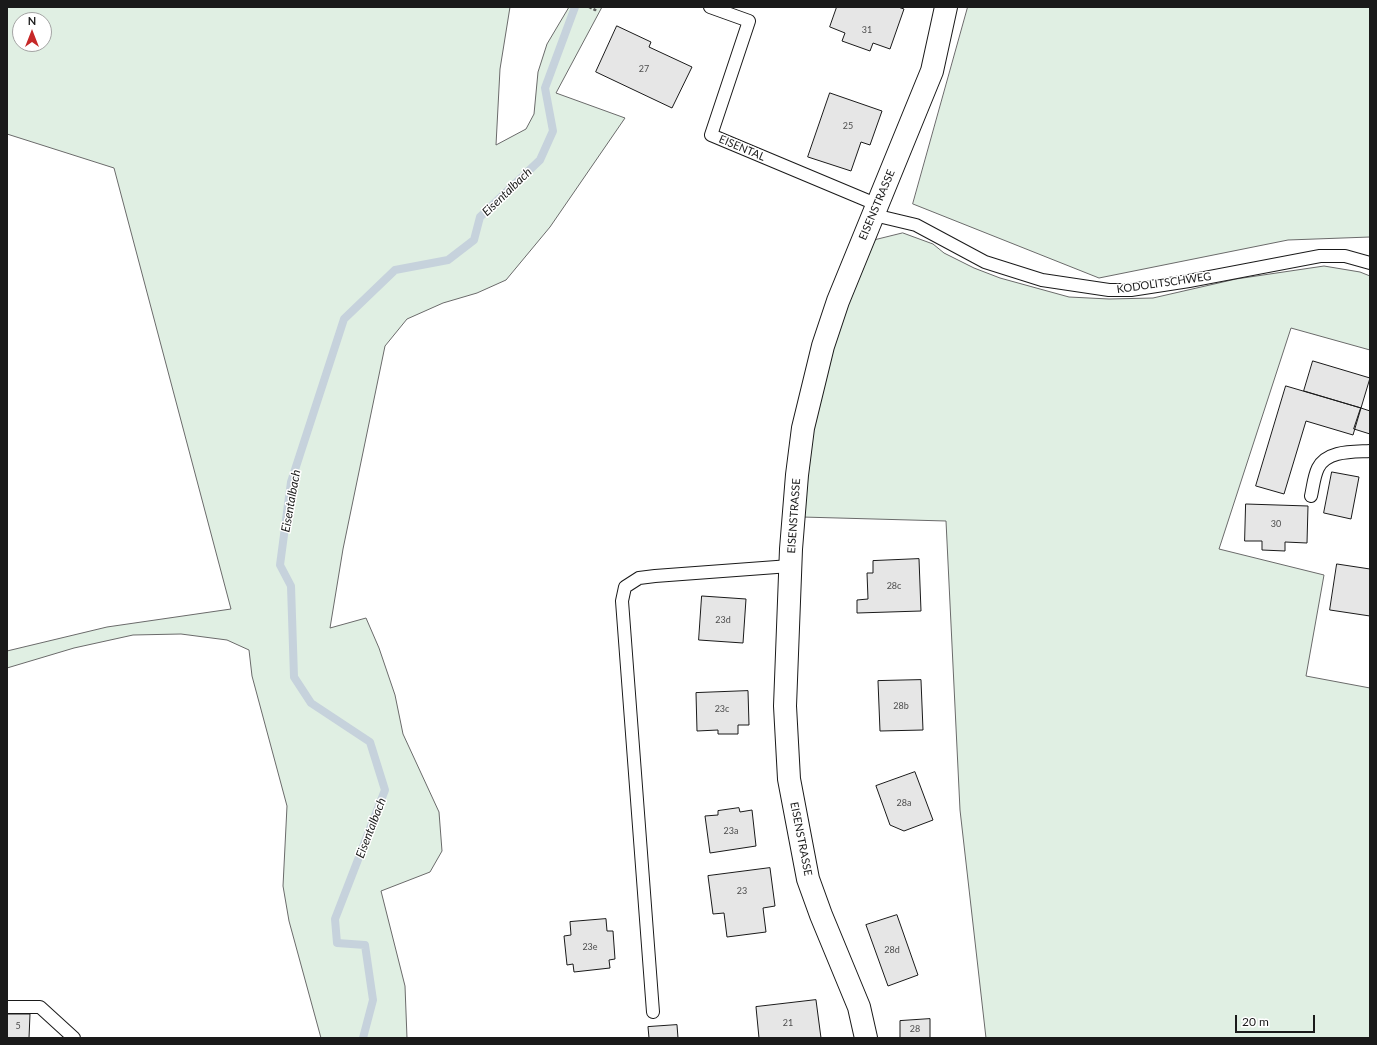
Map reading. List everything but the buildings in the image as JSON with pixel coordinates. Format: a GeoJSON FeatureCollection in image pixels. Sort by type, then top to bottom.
{"type":"FeatureCollection","features":[{"type":"Feature","properties":{"kind":"street","name":"EISENSTRASSE"},"geometry":{"type":"LineString","coordinates":[[866,1038],[859,1007],[808,879],[791,787],[785,706],[790,566],[797,475],[803,428],[823,346],[838,301],[932,71],[946,7]]}},
{"type":"Feature","properties":{"kind":"lane","name":"EISENTAL"},"geometry":{"type":"LineString","coordinates":[[710,7],[748,21],[711,135],[876,210]]}},
{"type":"Feature","properties":{"kind":"lane","name":"KODOLITSCHWEG"},"geometry":{"type":"LineString","coordinates":[[876,210],[916,225],[985,262],[1042,280],[1109,290],[1131,290],[1182,282],[1320,256],[1345,256],[1370,264]]}},
{"type":"Feature","properties":{"kind":"lane"},"geometry":{"type":"LineString","coordinates":[[1311,496],[1318,468],[1327,458],[1344,453],[1370,451]]}},
{"type":"Feature","properties":{"kind":"lane"},"geometry":{"type":"LineString","coordinates":[[653,1012],[622,601],[625,587],[638,578],[790,566]]}},
{"type":"Feature","properties":{"kind":"lane"},"geometry":{"type":"LineString","coordinates":[[7,1007],[40,1007],[74,1038]]}},
{"type":"Feature","properties":{"kind":"path"},"geometry":{"type":"LineString","coordinates":[[589,7],[595,10],[597,7]]}},
{"type":"Feature","properties":{"kind":"green space"},"geometry":{"type":"Polygon","coordinates":[[[7,7],[510,7],[500,69],[496,145],[526,129],[534,114],[538,72],[547,44],[569,7],[602,7],[556,93],[625,118],[550,227],[506,280],[477,293],[443,303],[407,319],[385,346],[343,549],[330,628],[366,618],[379,648],[395,695],[403,734],[439,812],[442,851],[430,872],[381,891],[405,986],[407,1038],[321,1038],[289,921],[283,886],[287,806],[252,676],[249,650],[227,640],[181,634],[133,635],[74,648],[7,668],[7,651],[107,627],[231,609],[114,168],[7,134],[7,7]]]}},
{"type":"Feature","properties":{"kind":"green space"},"geometry":{"type":"Polygon","coordinates":[[[968,7],[1370,7],[1370,237],[1288,240],[1099,278],[913,204],[968,7]]]}},
{"type":"Feature","properties":{"kind":"green space"},"geometry":{"type":"Polygon","coordinates":[[[903,233],[933,244],[944,253],[974,268],[1000,278],[1069,297],[1109,299],[1153,298],[1236,279],[1324,266],[1360,272],[1370,276],[1370,350],[1291,328],[1219,549],[1324,575],[1306,676],[1370,688],[1370,1038],[986,1038],[960,810],[946,521],[802,517],[813,426],[839,312],[875,240],[903,233]]]}},
{"type":"Feature","properties":{"kind":"waterway","name":"Eisentalbach"},"geometry":{"type":"LineString","coordinates":[[363,1038],[373,1000],[365,945],[337,943],[335,919],[385,790],[370,742],[311,703],[294,677],[291,586],[280,565],[291,482],[344,319],[395,270],[448,260],[474,240],[480,217],[540,160],[553,131],[545,88],[575,7]]}}]}
